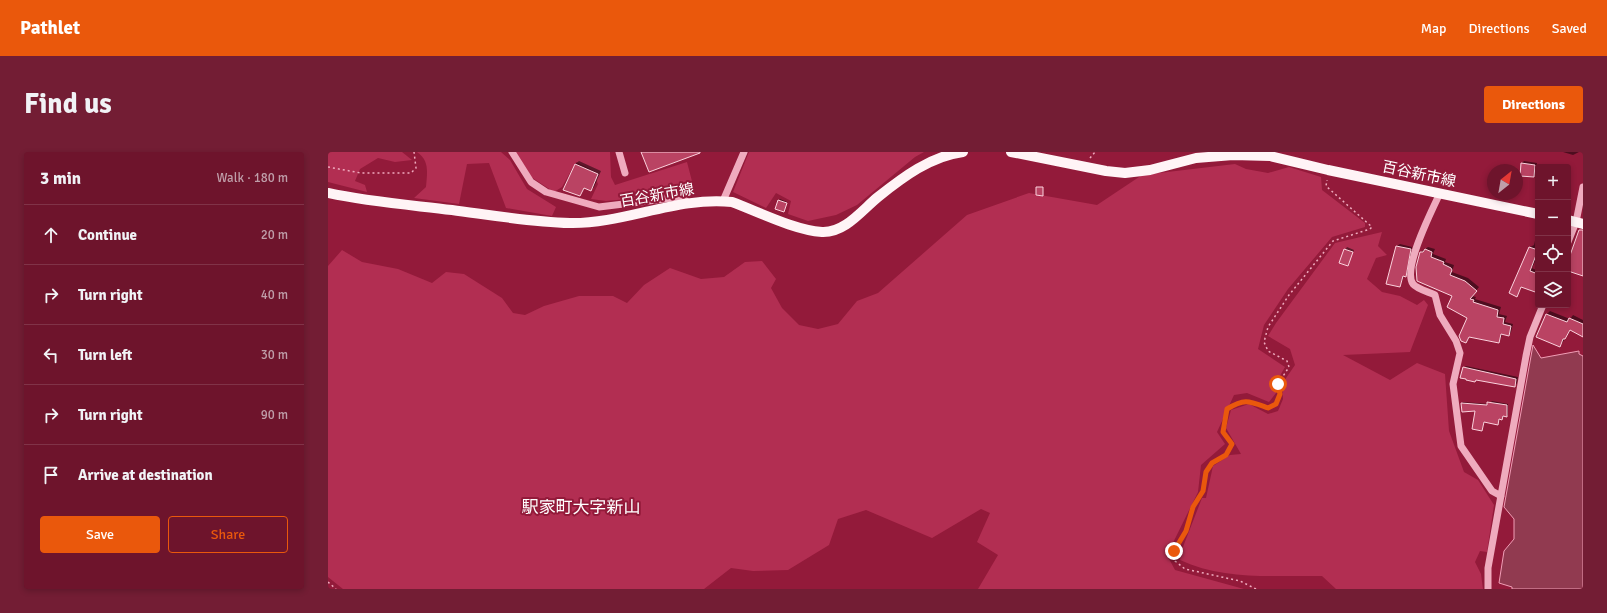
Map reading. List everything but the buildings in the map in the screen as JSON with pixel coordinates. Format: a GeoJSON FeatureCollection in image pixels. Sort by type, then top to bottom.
{"type":"FeatureCollection","features":[{"type":"Feature","properties":{"kind":"main road","name":"百谷新市線"},"geometry":{"type":"LineString","coordinates":[[328,193],[506,217],[570,223],[597,221],[690,204],[723,201],[732,202],[804,229],[824,232],[845,226],[877,198],[912,172],[947,154],[963,152]]}},
{"type":"Feature","properties":{"kind":"main road","name":"百谷新市線"},"geometry":{"type":"LineString","coordinates":[[1011,152],[1106,171],[1125,173],[1150,170],[1196,158],[1233,155],[1270,156],[1328,170],[1535,213]]}},
{"type":"Feature","properties":{"kind":"street"},"geometry":{"type":"LineString","coordinates":[[512,152],[532,182],[546,192],[599,207],[681,197],[690,204]]}},
{"type":"Feature","properties":{"kind":"street"},"geometry":{"type":"LineString","coordinates":[[619,152],[625,173]]}},
{"type":"Feature","properties":{"kind":"street"},"geometry":{"type":"LineString","coordinates":[[723,201],[744,152]]}},
{"type":"Feature","properties":{"kind":"street"},"geometry":{"type":"LineString","coordinates":[[1570,236],[1576,222],[1583,187]]}},
{"type":"Feature","properties":{"kind":"street"},"geometry":{"type":"LineString","coordinates":[[1440,193],[1418,240],[1410,277],[1414,285],[1436,295],[1440,315],[1456,342],[1460,353],[1453,384],[1461,446],[1492,491],[1501,496]]}},
{"type":"Feature","properties":{"kind":"street"},"geometry":{"type":"LineString","coordinates":[[1488,589],[1488,568],[1530,338],[1542,308]]}},
{"type":"Feature","properties":{"kind":"path"},"geometry":{"type":"LineString","coordinates":[[328,167],[361,172],[411,173],[416,168],[414,152]]}},
{"type":"Feature","properties":{"kind":"path"},"geometry":{"type":"LineString","coordinates":[[1256,589],[1240,581],[1185,569],[1176,561],[1174,551],[1186,531],[1193,507],[1203,491],[1206,472],[1212,463],[1226,455],[1232,444],[1223,432],[1227,409],[1239,402],[1248,400],[1268,408],[1276,404],[1280,394],[1278,384],[1289,367],[1287,361],[1268,352],[1264,342],[1268,327],[1289,295],[1333,241],[1370,229],[1372,227],[1326,186],[1328,170]]}},
{"type":"Feature","properties":{"kind":"path"},"geometry":{"type":"LineString","coordinates":[[328,582],[336,589]]}},
{"type":"Feature","properties":{"kind":"shaded area"},"geometry":{"type":"Polygon","coordinates":[[[328,152],[402,152],[412,160],[395,162],[378,158],[360,169],[355,181],[365,185],[367,192],[328,182],[328,152]]]}},
{"type":"Feature","properties":{"kind":"shaded area"},"geometry":{"type":"Polygon","coordinates":[[[417,152],[501,152],[510,160],[527,189],[556,207],[552,216],[506,208],[489,163],[467,164],[459,204],[414,198],[426,187],[427,177],[426,163],[417,152]]]}},
{"type":"Feature","properties":{"kind":"shaded area"},"geometry":{"type":"Polygon","coordinates":[[[515,152],[610,152],[611,177],[615,185],[687,162],[694,189],[691,193],[606,201],[591,199],[598,184],[592,170],[576,162],[562,187],[554,192],[528,175],[515,152]]]}},
{"type":"Feature","properties":{"kind":"shaded area"},"geometry":{"type":"Polygon","coordinates":[[[749,152],[924,152],[915,157],[857,205],[836,215],[808,221],[788,214],[791,201],[776,193],[766,208],[733,192],[749,152]]]}},
{"type":"Feature","properties":{"kind":"shaded area"},"geometry":{"type":"Polygon","coordinates":[[[1235,164],[1246,169],[1268,173],[1289,167],[1321,177],[1322,190],[1365,223],[1365,227],[1332,237],[1288,289],[1264,325],[1258,349],[1285,367],[1277,381],[1276,393],[1269,402],[1247,393],[1234,395],[1217,432],[1225,444],[1201,465],[1198,492],[1167,555],[1175,570],[1244,589],[978,589],[998,555],[977,542],[990,513],[981,509],[932,538],[866,510],[838,519],[829,545],[788,570],[753,571],[731,568],[704,589],[343,589],[328,577],[328,266],[342,250],[362,262],[398,269],[432,283],[446,272],[464,274],[502,298],[513,313],[525,315],[544,306],[579,296],[613,296],[627,303],[644,285],[670,268],[701,279],[724,277],[745,262],[762,261],[776,279],[771,288],[782,308],[799,325],[818,329],[838,324],[857,301],[878,293],[967,215],[1029,193],[1097,205],[1142,175],[1235,164]]]}},
{"type":"Feature","properties":{"kind":"shaded area"},"geometry":{"type":"Polygon","coordinates":[[[1382,232],[1378,246],[1387,255],[1376,258],[1367,279],[1382,292],[1400,296],[1417,305],[1424,300],[1428,305],[1410,352],[1343,355],[1390,380],[1417,363],[1445,374],[1449,431],[1464,472],[1478,480],[1494,505],[1487,552],[1480,551],[1475,562],[1481,574],[1483,589],[1336,589],[1322,576],[1250,576],[1232,574],[1197,567],[1180,560],[1181,552],[1202,498],[1206,498],[1213,466],[1230,455],[1241,454],[1226,428],[1231,410],[1249,404],[1268,414],[1278,411],[1283,399],[1282,384],[1295,365],[1290,349],[1268,336],[1276,323],[1335,243],[1382,232]]]}},
{"type":"Feature","properties":{"kind":"shaded area"},"geometry":{"type":"Polygon","coordinates":[[[1533,345],[1541,358],[1579,351],[1579,354],[1583,356],[1583,589],[1512,589],[1512,587],[1499,583],[1504,551],[1514,539],[1514,519],[1504,507],[1533,345]]]}},
{"type":"Feature","properties":{"kind":"district","name":"駅家町大字新山"},"geometry":{"type":"Point","coordinates":[581,507]}},
{"type":"Feature","properties":{"kind":"route"},"geometry":{"type":"LineString","coordinates":[[1174,551],[1186,531],[1193,507],[1203,491],[1206,472],[1212,463],[1226,455],[1232,444],[1223,432],[1227,409],[1239,402],[1248,400],[1268,408],[1276,404],[1280,394],[1278,384]]}}]}
